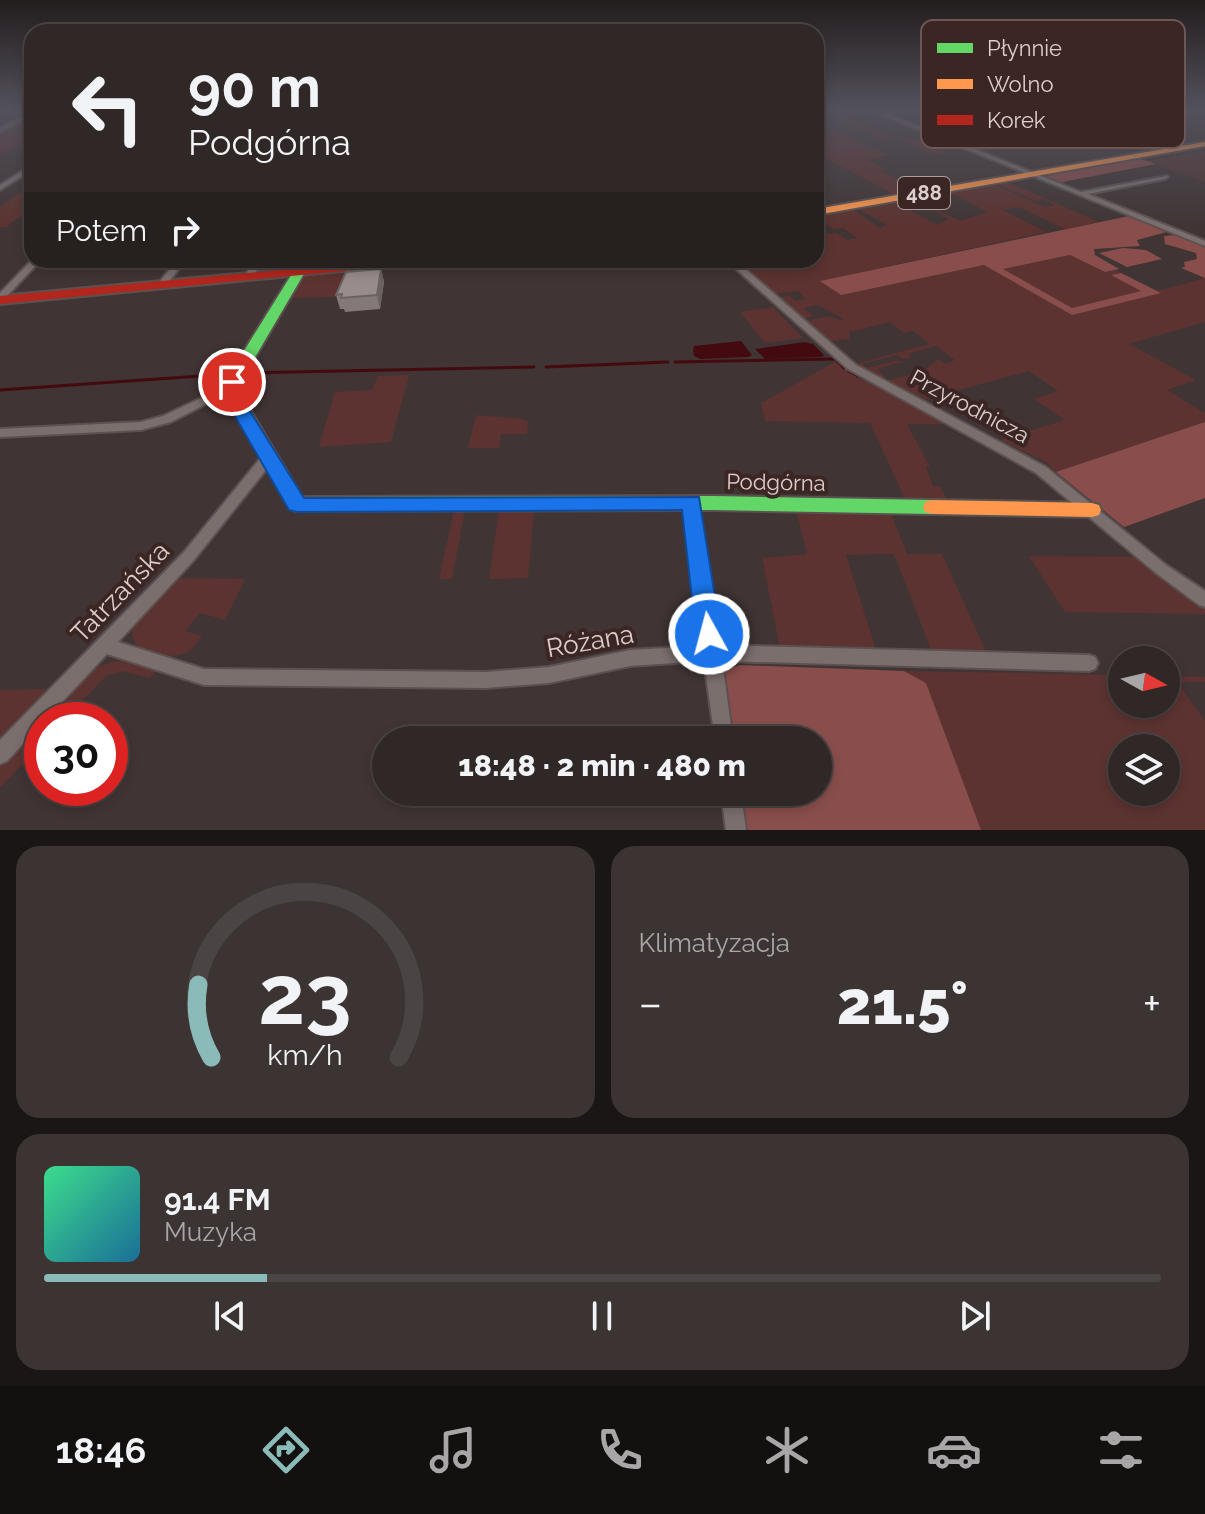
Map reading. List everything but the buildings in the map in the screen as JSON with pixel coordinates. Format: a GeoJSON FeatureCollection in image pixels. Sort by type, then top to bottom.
{"type":"FeatureCollection","features":[{"type":"Feature","properties":{"kind":"main road","name":"488"},"geometry":{"type":"LineString","coordinates":[[824,211],[1178,149]]}},
{"type":"Feature","properties":{"kind":"main road"},"geometry":{"type":"LineString","coordinates":[[0,299],[341,268]]}},
{"type":"Feature","properties":{"kind":"main road"},"geometry":{"type":"LineString","coordinates":[[229,388],[299,272]]}},
{"type":"Feature","properties":{"kind":"main road","name":"Podgórna"},"geometry":{"type":"LineString","coordinates":[[229,388],[297,504],[304,506],[691,502],[1092,510]]}},
{"type":"Feature","properties":{"kind":"street"},"geometry":{"type":"LineString","coordinates":[[969,149],[1205,244]]}},
{"type":"Feature","properties":{"kind":"street"},"geometry":{"type":"LineString","coordinates":[[0,188],[24,172]]}},
{"type":"Feature","properties":{"kind":"street"},"geometry":{"type":"LineString","coordinates":[[1080,194],[1165,177]]}},
{"type":"Feature","properties":{"kind":"street"},"geometry":{"type":"LineString","coordinates":[[0,299],[29,268]]}},
{"type":"Feature","properties":{"kind":"street"},"geometry":{"type":"LineString","coordinates":[[163,284],[175,268]]}},
{"type":"Feature","properties":{"kind":"street"},"geometry":{"type":"LineString","coordinates":[[250,276],[254,268]]}},
{"type":"Feature","properties":{"kind":"street","name":"Przyrodnicza"},"geometry":{"type":"LineString","coordinates":[[739,268],[852,367],[1041,470],[1198,587],[1205,600]]}},
{"type":"Feature","properties":{"kind":"street"},"geometry":{"type":"LineString","coordinates":[[0,433],[141,426],[167,419],[229,388]]}},
{"type":"Feature","properties":{"kind":"street","name":"Tatrzańska"},"geometry":{"type":"LineString","coordinates":[[0,754],[189,556],[268,458]]}},
{"type":"Feature","properties":{"kind":"street"},"geometry":{"type":"LineString","coordinates":[[691,502],[722,726]]}},
{"type":"Feature","properties":{"kind":"street","name":"Różana"},"geometry":{"type":"LineString","coordinates":[[104,645],[204,677],[500,679],[549,675],[630,658],[711,653],[1089,663]]}},
{"type":"Feature","properties":{"kind":"street"},"geometry":{"type":"LineString","coordinates":[[733,806],[736,830]]}},
{"type":"Feature","properties":{"kind":"shaded area"},"geometry":{"type":"Polygon","coordinates":[[[824,149],[875,149],[889,155],[867,160],[885,169],[880,171],[920,189],[893,194],[824,157],[824,149]]]}},
{"type":"Feature","properties":{"kind":"shaded area"},"geometry":{"type":"Polygon","coordinates":[[[921,149],[938,149],[946,153],[935,155],[921,149]]]}},
{"type":"Feature","properties":{"kind":"shaded area"},"geometry":{"type":"Polygon","coordinates":[[[1205,151],[1205,182],[1146,161],[1205,151]]]}},
{"type":"Feature","properties":{"kind":"shaded area"},"geometry":{"type":"Polygon","coordinates":[[[1138,158],[1156,164],[1057,183],[1042,176],[1138,158]]]}},
{"type":"Feature","properties":{"kind":"shaded area"},"geometry":{"type":"Polygon","coordinates":[[[1008,182],[1099,222],[1065,229],[1019,207],[1003,210],[1046,232],[821,281],[841,295],[984,265],[1072,315],[1205,278],[1205,322],[1129,344],[1196,380],[1167,390],[1205,413],[1205,422],[1056,472],[1046,462],[1000,440],[1065,420],[1034,399],[1058,391],[1029,371],[926,399],[886,381],[924,371],[938,359],[946,364],[955,360],[936,346],[908,354],[911,357],[903,359],[897,355],[863,364],[867,368],[899,360],[902,362],[877,369],[885,377],[881,379],[856,364],[930,344],[913,331],[904,333],[890,322],[849,332],[850,339],[829,341],[806,321],[829,316],[844,319],[818,305],[803,308],[814,316],[802,319],[778,298],[789,295],[795,301],[806,299],[798,291],[774,294],[743,268],[824,268],[824,231],[836,233],[847,240],[858,238],[843,228],[833,229],[824,223],[824,216],[854,210],[880,228],[887,225],[858,209],[897,203],[937,225],[949,219],[922,203],[960,221],[988,212],[950,193],[995,185],[1045,207],[1054,205],[1043,199],[1035,201],[997,184],[1008,182]]]}},
{"type":"Feature","properties":{"kind":"shaded area"},"geometry":{"type":"Polygon","coordinates":[[[24,190],[24,213],[6,227],[0,227],[0,207],[24,190]]]}},
{"type":"Feature","properties":{"kind":"shaded area"},"geometry":{"type":"Polygon","coordinates":[[[1129,216],[1167,232],[1137,240],[1140,246],[1094,249],[1095,255],[1119,269],[1105,272],[1070,255],[1003,269],[1072,308],[1141,291],[1111,275],[1121,273],[1161,293],[1072,315],[984,265],[841,295],[820,281],[1129,216]]]}},
{"type":"Feature","properties":{"kind":"shaded area"},"geometry":{"type":"Polygon","coordinates":[[[1175,235],[1205,247],[1205,278],[1181,268],[1185,267],[1184,262],[1197,259],[1196,253],[1165,244],[1164,236],[1175,235]]]}},
{"type":"Feature","properties":{"kind":"shaded area"},"geometry":{"type":"Polygon","coordinates":[[[1123,248],[1146,250],[1162,259],[1127,267],[1099,253],[1123,248]]]}},
{"type":"Feature","properties":{"kind":"shaded area"},"geometry":{"type":"Polygon","coordinates":[[[1070,255],[1105,272],[1115,270],[1121,273],[1112,275],[1143,291],[1072,308],[1002,269],[1070,255]]]}},
{"type":"Feature","properties":{"kind":"shaded area"},"geometry":{"type":"Polygon","coordinates":[[[367,269],[365,281],[338,297],[290,298],[304,274],[367,269]]]}},
{"type":"Feature","properties":{"kind":"shaded area"},"geometry":{"type":"Polygon","coordinates":[[[773,307],[803,338],[765,343],[740,312],[773,307]]]}},
{"type":"Feature","properties":{"kind":"shaded area"},"geometry":{"type":"Polygon","coordinates":[[[741,341],[752,355],[749,357],[700,359],[694,356],[694,346],[741,341]]]}},
{"type":"Feature","properties":{"kind":"shaded area"},"geometry":{"type":"Polygon","coordinates":[[[805,342],[813,344],[824,355],[765,359],[755,349],[805,342]]]}},
{"type":"Feature","properties":{"kind":"shaded area"},"geometry":{"type":"Polygon","coordinates":[[[835,362],[858,378],[953,424],[907,424],[930,467],[926,467],[933,486],[940,487],[947,499],[905,499],[870,423],[765,421],[761,403],[835,362]]]}},
{"type":"Feature","properties":{"kind":"shaded area"},"geometry":{"type":"Polygon","coordinates":[[[409,375],[391,442],[319,447],[335,392],[372,390],[378,376],[409,375]]]}},
{"type":"Feature","properties":{"kind":"shaded area"},"geometry":{"type":"Polygon","coordinates":[[[476,415],[522,419],[528,422],[527,434],[501,434],[499,448],[468,448],[476,415]]]}},
{"type":"Feature","properties":{"kind":"shaded area"},"geometry":{"type":"Polygon","coordinates":[[[1205,422],[1205,498],[1124,527],[1056,472],[1205,422]]]}},
{"type":"Feature","properties":{"kind":"shaded area"},"geometry":{"type":"Polygon","coordinates":[[[534,509],[528,578],[489,579],[499,510],[534,509]]]}},
{"type":"Feature","properties":{"kind":"shaded area"},"geometry":{"type":"Polygon","coordinates":[[[454,510],[465,510],[452,579],[439,579],[454,510]]]}},
{"type":"Feature","properties":{"kind":"shaded area"},"geometry":{"type":"Polygon","coordinates":[[[796,510],[890,511],[907,554],[942,554],[987,654],[932,652],[894,554],[846,555],[876,650],[780,648],[762,558],[807,554],[796,510]]]}},
{"type":"Feature","properties":{"kind":"shaded area"},"geometry":{"type":"Polygon","coordinates":[[[1029,556],[1143,557],[1205,606],[1205,614],[1065,612],[1029,556]]]}},
{"type":"Feature","properties":{"kind":"shaded area"},"geometry":{"type":"Polygon","coordinates":[[[176,578],[245,579],[225,620],[200,613],[185,631],[202,636],[191,650],[171,656],[150,653],[135,642],[133,625],[176,578]]]}},
{"type":"Feature","properties":{"kind":"shaded area"},"geometry":{"type":"Polygon","coordinates":[[[114,661],[157,670],[150,678],[123,671],[106,676],[81,702],[56,702],[85,672],[114,661]]]}},
{"type":"Feature","properties":{"kind":"shaded area"},"geometry":{"type":"Polygon","coordinates":[[[739,665],[904,671],[926,683],[981,830],[744,830],[740,806],[832,806],[832,726],[729,726],[721,672],[739,665]]]}},
{"type":"Feature","properties":{"kind":"shaded area"},"geometry":{"type":"Polygon","coordinates":[[[904,671],[1108,675],[1108,718],[1180,718],[1180,686],[1205,721],[1205,830],[981,830],[926,683],[904,671]]]}},
{"type":"Feature","properties":{"kind":"shaded area"},"geometry":{"type":"Polygon","coordinates":[[[1180,676],[1205,677],[1205,682],[1180,682],[1180,676]]]}},
{"type":"Feature","properties":{"kind":"shaded area"},"geometry":{"type":"Polygon","coordinates":[[[50,689],[38,702],[24,702],[24,717],[0,743],[0,690],[50,689]]]}},
{"type":"Feature","properties":{"kind":"shaded area"},"geometry":{"type":"Polygon","coordinates":[[[24,741],[24,763],[0,788],[0,764],[24,741]]]}},
{"type":"Feature","properties":{"kind":"waterway"},"geometry":{"type":"LineString","coordinates":[[738,271],[757,288]]}},
{"type":"Feature","properties":{"kind":"waterway"},"geometry":{"type":"LineString","coordinates":[[829,352],[844,368]]}},
{"type":"Feature","properties":{"kind":"waterway"},"geometry":{"type":"LineString","coordinates":[[675,362],[835,359]]}},
{"type":"Feature","properties":{"kind":"waterway"},"geometry":{"type":"LineString","coordinates":[[546,367],[668,362]]}},
{"type":"Feature","properties":{"kind":"waterway"},"geometry":{"type":"LineString","coordinates":[[244,373],[534,367]]}},
{"type":"Feature","properties":{"kind":"waterway"},"geometry":{"type":"LineString","coordinates":[[849,371],[858,376]]}},
{"type":"Feature","properties":{"kind":"waterway"},"geometry":{"type":"LineString","coordinates":[[0,390],[229,374]]}},
{"type":"Feature","properties":{"kind":"waterway"},"geometry":{"type":"LineString","coordinates":[[962,422],[981,432]]}},
{"type":"Feature","properties":{"kind":"waterway"},"geometry":{"type":"LineString","coordinates":[[990,437],[1039,463]]}},
{"type":"Feature","properties":{"kind":"traffic: fast"},"geometry":{"type":"LineString","coordinates":[[299,272],[229,388],[297,504],[714,503],[932,507]]}},
{"type":"Feature","properties":{"kind":"traffic: slow"},"geometry":{"type":"LineString","coordinates":[[824,211],[1178,149]]}},
{"type":"Feature","properties":{"kind":"traffic: slow"},"geometry":{"type":"LineString","coordinates":[[932,507],[1092,510]]}},
{"type":"Feature","properties":{"kind":"traffic: jam"},"geometry":{"type":"LineString","coordinates":[[0,300],[341,268]]}},
{"type":"Feature","properties":{"kind":"route"},"geometry":{"type":"LineString","coordinates":[[232,382],[229,392],[297,504],[304,506],[691,502],[709,634]]}}]}
